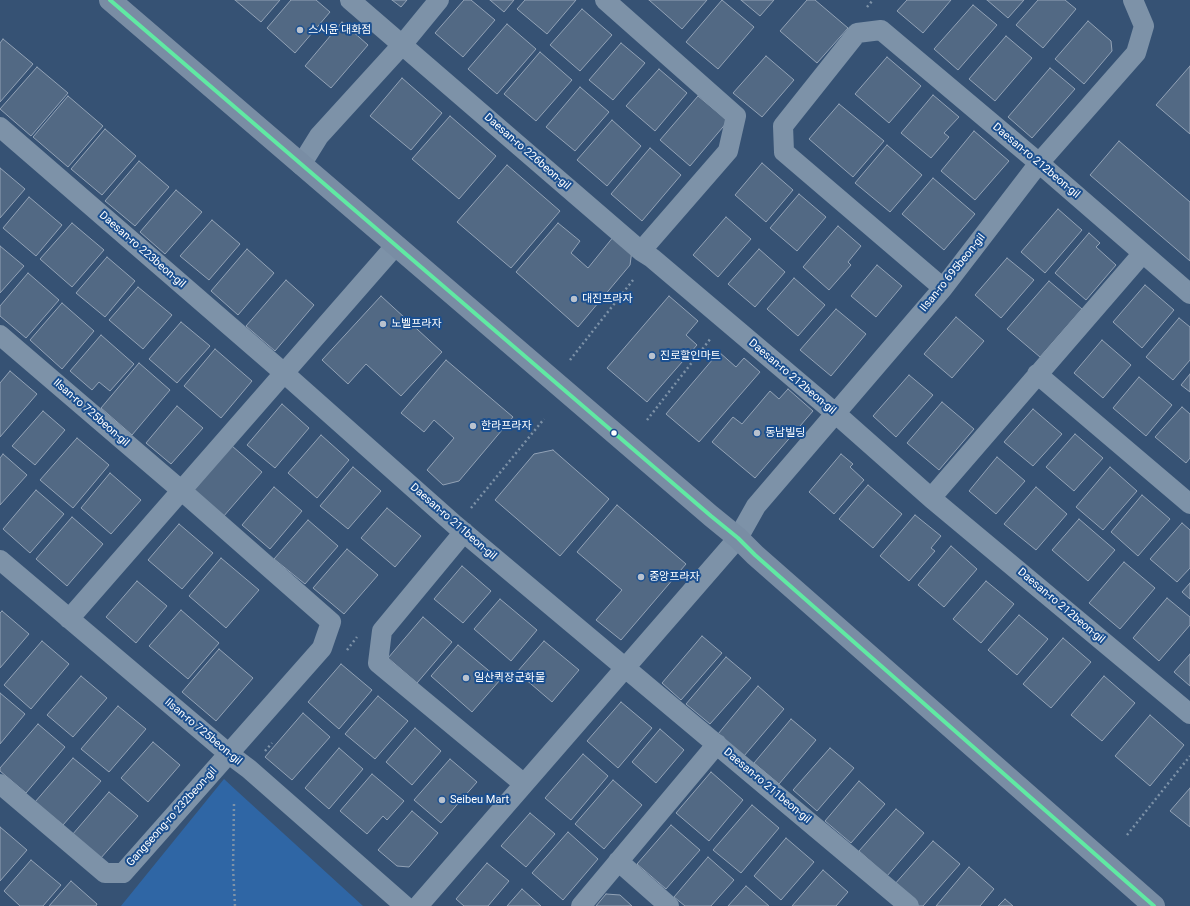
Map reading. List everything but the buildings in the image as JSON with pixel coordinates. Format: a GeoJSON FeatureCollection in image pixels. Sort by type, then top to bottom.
{"type":"FeatureCollection","features":[{"type":"Feature","properties":{"kind":"main road"},"geometry":{"type":"LineString","coordinates":[[110,0],[738,538],[761,561],[1154,906]]}},
{"type":"Feature","properties":{"kind":"street","name":"Daesan-ro 226beon-gil"},"geometry":{"type":"LineString","coordinates":[[350,0],[647,254]]}},
{"type":"Feature","properties":{"kind":"street"},"geometry":{"type":"LineString","coordinates":[[302,164],[319,136],[402,45],[439,0]]}},
{"type":"Feature","properties":{"kind":"street"},"geometry":{"type":"LineString","coordinates":[[605,0],[736,116],[728,151],[647,254]]}},
{"type":"Feature","properties":{"kind":"street","name":"Ilsan-ro 695beon-gil"},"geometry":{"type":"LineString","coordinates":[[738,538],[756,506],[943,288],[1039,163],[1136,53],[1144,26],[1133,0]]}},
{"type":"Feature","properties":{"kind":"street","name":"Daesan-ro 212beon-gil"},"geometry":{"type":"LineString","coordinates":[[943,288],[784,152],[783,126],[857,33],[881,30],[1039,163],[1190,294]]}},
{"type":"Feature","properties":{"kind":"street","name":"Daesan-ro 223beon-gil"},"geometry":{"type":"LineString","coordinates":[[2,133],[284,373]]}},
{"type":"Feature","properties":{"kind":"street"},"geometry":{"type":"LineString","coordinates":[[69,619],[396,245]]}},
{"type":"Feature","properties":{"kind":"street"},"geometry":{"type":"LineString","coordinates":[[931,498],[1143,253]]}},
{"type":"Feature","properties":{"kind":"street","name":"Daesan-ro 212beon-gil"},"geometry":{"type":"LineString","coordinates":[[647,254],[931,498],[1190,714]]}},
{"type":"Feature","properties":{"kind":"street","name":"Ilsan-ro 725beon-gil"},"geometry":{"type":"LineString","coordinates":[[0,335],[182,491]]}},
{"type":"Feature","properties":{"kind":"street","name":"Daesan-ro 211beon-gil"},"geometry":{"type":"LineString","coordinates":[[284,373],[464,532],[909,906]]}},
{"type":"Feature","properties":{"kind":"street"},"geometry":{"type":"LineString","coordinates":[[1037,374],[1190,504]]}},
{"type":"Feature","properties":{"kind":"street","name":"Gangseong-ro 232beon-gil"},"geometry":{"type":"LineString","coordinates":[[0,784],[105,873],[123,873],[322,648],[331,622],[182,491]]}},
{"type":"Feature","properties":{"kind":"street"},"geometry":{"type":"LineString","coordinates":[[464,532],[382,630],[378,663],[524,784]]}},
{"type":"Feature","properties":{"kind":"street"},"geometry":{"type":"LineString","coordinates":[[418,906],[738,538]]}},
{"type":"Feature","properties":{"kind":"street","name":"Ilsan-ro 725beon-gil"},"geometry":{"type":"LineString","coordinates":[[0,560],[248,769],[405,906]]}},
{"type":"Feature","properties":{"kind":"street"},"geometry":{"type":"LineString","coordinates":[[581,906],[717,744]]}},
{"type":"Feature","properties":{"kind":"street"},"geometry":{"type":"LineString","coordinates":[[618,861],[670,906]]}},
{"type":"Feature","properties":{"kind":"path"},"geometry":{"type":"LineString","coordinates":[[570,360],[633,280]]}},
{"type":"Feature","properties":{"kind":"path"},"geometry":{"type":"LineString","coordinates":[[647,420],[725,320]]}},
{"type":"Feature","properties":{"kind":"path"},"geometry":{"type":"LineString","coordinates":[[468,511],[544,419]]}},
{"type":"Feature","properties":{"kind":"path"},"geometry":{"type":"LineString","coordinates":[[1127,835],[1190,756]]}},
{"type":"Feature","properties":{"kind":"path"},"geometry":{"type":"LineString","coordinates":[[234,804],[233,868],[235,906]]}},
{"type":"Feature","properties":{"kind":"shaded area"},"geometry":{"type":"Polygon","coordinates":[[[224,779],[238,792],[363,906],[121,906],[224,779]]]}},
{"type":"Feature","properties":{"kind":"transit line"},"geometry":{"type":"LineString","coordinates":[[110,0],[738,538],[755,555],[1154,906]]}},
{"type":"Feature","properties":{"kind":"place","name":"스시윤 대화점"},"geometry":{"type":"Point","coordinates":[300,30]}},
{"type":"Feature","properties":{"kind":"place","name":"대진프라자"},"geometry":{"type":"Point","coordinates":[574,299]}},
{"type":"Feature","properties":{"kind":"place","name":"노벨프라자"},"geometry":{"type":"Point","coordinates":[383,324]}},
{"type":"Feature","properties":{"kind":"place","name":"진로할인마트"},"geometry":{"type":"Point","coordinates":[652,356]}},
{"type":"Feature","properties":{"kind":"place","name":"한라프라자"},"geometry":{"type":"Point","coordinates":[473,426]}},
{"type":"Feature","properties":{"kind":"place","name":"동남빌딩"},"geometry":{"type":"Point","coordinates":[757,433]}},
{"type":"Feature","properties":{"kind":"place","name":"중앙프라자"},"geometry":{"type":"Point","coordinates":[641,577]}},
{"type":"Feature","properties":{"kind":"place","name":"일산퀵장군화물"},"geometry":{"type":"Point","coordinates":[466,678]}},
{"type":"Feature","properties":{"kind":"place","name":"Seibeu Mart"},"geometry":{"type":"Point","coordinates":[442,800]}}]}
